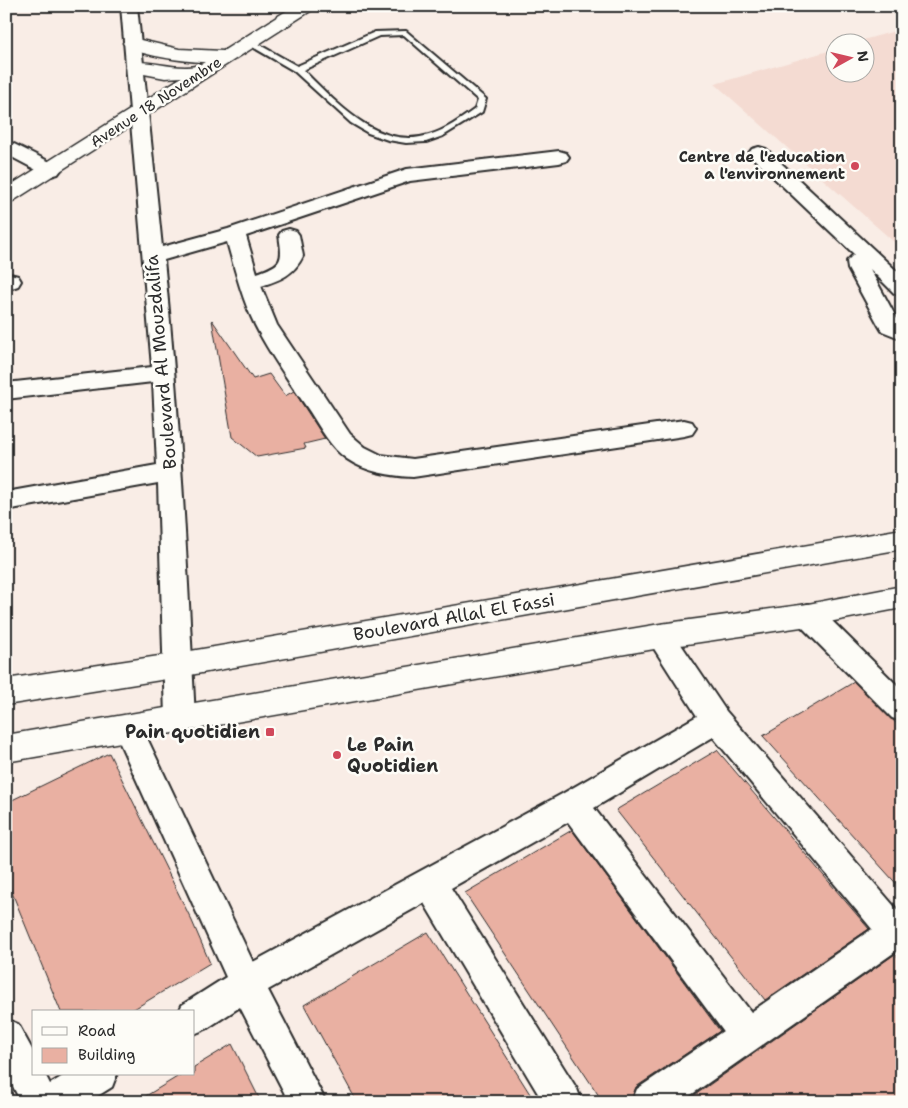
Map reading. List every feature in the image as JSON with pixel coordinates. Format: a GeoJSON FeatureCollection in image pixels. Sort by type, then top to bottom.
{"type":"FeatureCollection","features":[{"type":"Feature","properties":{"kind":"main road","name":"Avenue 18 Novembre"},"geometry":{"type":"LineString","coordinates":[[6,197],[306,6]]}},
{"type":"Feature","properties":{"kind":"main road"},"geometry":{"type":"LineString","coordinates":[[132,43],[157,52],[178,56],[203,58],[227,56]]}},
{"type":"Feature","properties":{"kind":"main road"},"geometry":{"type":"LineString","coordinates":[[135,67],[165,72],[206,70]]}},
{"type":"Feature","properties":{"kind":"main road","name":"Boulevard Allal El Fassi"},"geometry":{"type":"LineString","coordinates":[[6,692],[179,665],[902,539]]}},
{"type":"Feature","properties":{"kind":"main road"},"geometry":{"type":"LineString","coordinates":[[6,749],[660,636],[808,615],[902,596]]}},
{"type":"Feature","properties":{"kind":"street","name":"Boulevard Al Mouzdalifa"},"geometry":{"type":"LineString","coordinates":[[130,6],[164,374],[180,718]]}},
{"type":"Feature","properties":{"kind":"street"},"geometry":{"type":"LineString","coordinates":[[6,146],[51,170]]}},
{"type":"Feature","properties":{"kind":"street"},"geometry":{"type":"LineString","coordinates":[[759,153],[902,288]]}},
{"type":"Feature","properties":{"kind":"street"},"geometry":{"type":"LineString","coordinates":[[152,257],[235,233],[407,175],[559,157]]}},
{"type":"Feature","properties":{"kind":"street"},"geometry":{"type":"LineString","coordinates":[[235,233],[249,282],[266,324],[293,369],[341,440],[358,455],[369,461],[390,466],[413,468],[684,428]]}},
{"type":"Feature","properties":{"kind":"street"},"geometry":{"type":"LineString","coordinates":[[249,282],[287,267],[293,256],[289,235]]}},
{"type":"Feature","properties":{"kind":"street"},"geometry":{"type":"LineString","coordinates":[[867,255],[858,261],[859,269],[890,326],[902,332]]}},
{"type":"Feature","properties":{"kind":"street"},"geometry":{"type":"LineString","coordinates":[[6,391],[164,374]]}},
{"type":"Feature","properties":{"kind":"street"},"geometry":{"type":"LineString","coordinates":[[6,501],[170,472]]}},
{"type":"Feature","properties":{"kind":"street"},"geometry":{"type":"LineString","coordinates":[[808,615],[902,709]]}},
{"type":"Feature","properties":{"kind":"street"},"geometry":{"type":"LineString","coordinates":[[650,1102],[898,930],[716,720],[660,636]]}},
{"type":"Feature","properties":{"kind":"street"},"geometry":{"type":"LineString","coordinates":[[195,1015],[246,984],[573,804],[716,720]]}},
{"type":"Feature","properties":{"kind":"street"},"geometry":{"type":"LineString","coordinates":[[128,728],[246,984],[308,1102]]}},
{"type":"Feature","properties":{"kind":"street"},"geometry":{"type":"LineString","coordinates":[[573,804],[747,1035]]}},
{"type":"Feature","properties":{"kind":"street"},"geometry":{"type":"LineString","coordinates":[[430,884],[564,1102]]}},
{"type":"Feature","properties":{"kind":"street"},"geometry":{"type":"LineString","coordinates":[[6,1036],[40,1102]]}},
{"type":"Feature","properties":{"kind":"street"},"geometry":{"type":"LineString","coordinates":[[55,1102],[97,1076]]}},
{"type":"Feature","properties":{"kind":"lane"},"geometry":{"type":"LineString","coordinates":[[248,42],[297,69],[348,118],[387,138],[426,139],[457,126],[479,110],[482,98],[406,33],[378,34],[297,69]]}},
{"type":"Feature","properties":{"kind":"shaded area","name":"Centre de l'education a l'environnement"},"geometry":{"type":"Polygon","coordinates":[[[902,29],[902,249],[715,84],[826,52],[826,82],[876,82],[876,36],[902,29]]]}},
{"type":"Feature","properties":{"kind":"building"},"geometry":{"type":"Polygon","coordinates":[[[212,320],[253,379],[269,374],[285,396],[294,391],[325,439],[304,444],[306,448],[257,457],[232,437],[212,320]]]}},
{"type":"Feature","properties":{"kind":"building"},"geometry":{"type":"Polygon","coordinates":[[[854,682],[902,729],[902,890],[763,736],[854,682]]]}},
{"type":"Feature","properties":{"kind":"building"},"geometry":{"type":"Polygon","coordinates":[[[717,750],[869,929],[765,1000],[616,810],[717,750]]]}},
{"type":"Feature","properties":{"kind":"building"},"geometry":{"type":"Polygon","coordinates":[[[109,753],[192,921],[210,963],[132,1010],[60,1010],[6,878],[6,803],[109,753]]]}},
{"type":"Feature","properties":{"kind":"building"},"geometry":{"type":"Polygon","coordinates":[[[572,830],[720,1031],[636,1087],[630,1102],[603,1102],[465,893],[572,830]]]}},
{"type":"Feature","properties":{"kind":"building"},"geometry":{"type":"Polygon","coordinates":[[[428,932],[535,1102],[357,1102],[304,1005],[428,932]]]}},
{"type":"Feature","properties":{"kind":"building"},"geometry":{"type":"Polygon","coordinates":[[[895,954],[902,962],[902,1102],[685,1102],[895,954]]]}},
{"type":"Feature","properties":{"kind":"building"},"geometry":{"type":"Polygon","coordinates":[[[232,1044],[261,1102],[136,1102],[179,1076],[195,1076],[195,1066],[232,1044]]]}},
{"type":"Feature","properties":{"kind":"place","name":"Centre de l'education a l'environnement"},"geometry":{"type":"Point","coordinates":[855,166]}},
{"type":"Feature","properties":{"kind":"place","name":"Pain quotidien"},"geometry":{"type":"Point","coordinates":[270,732]}},
{"type":"Feature","properties":{"kind":"place","name":"Le Pain Quotidien"},"geometry":{"type":"Point","coordinates":[337,755]}}]}
